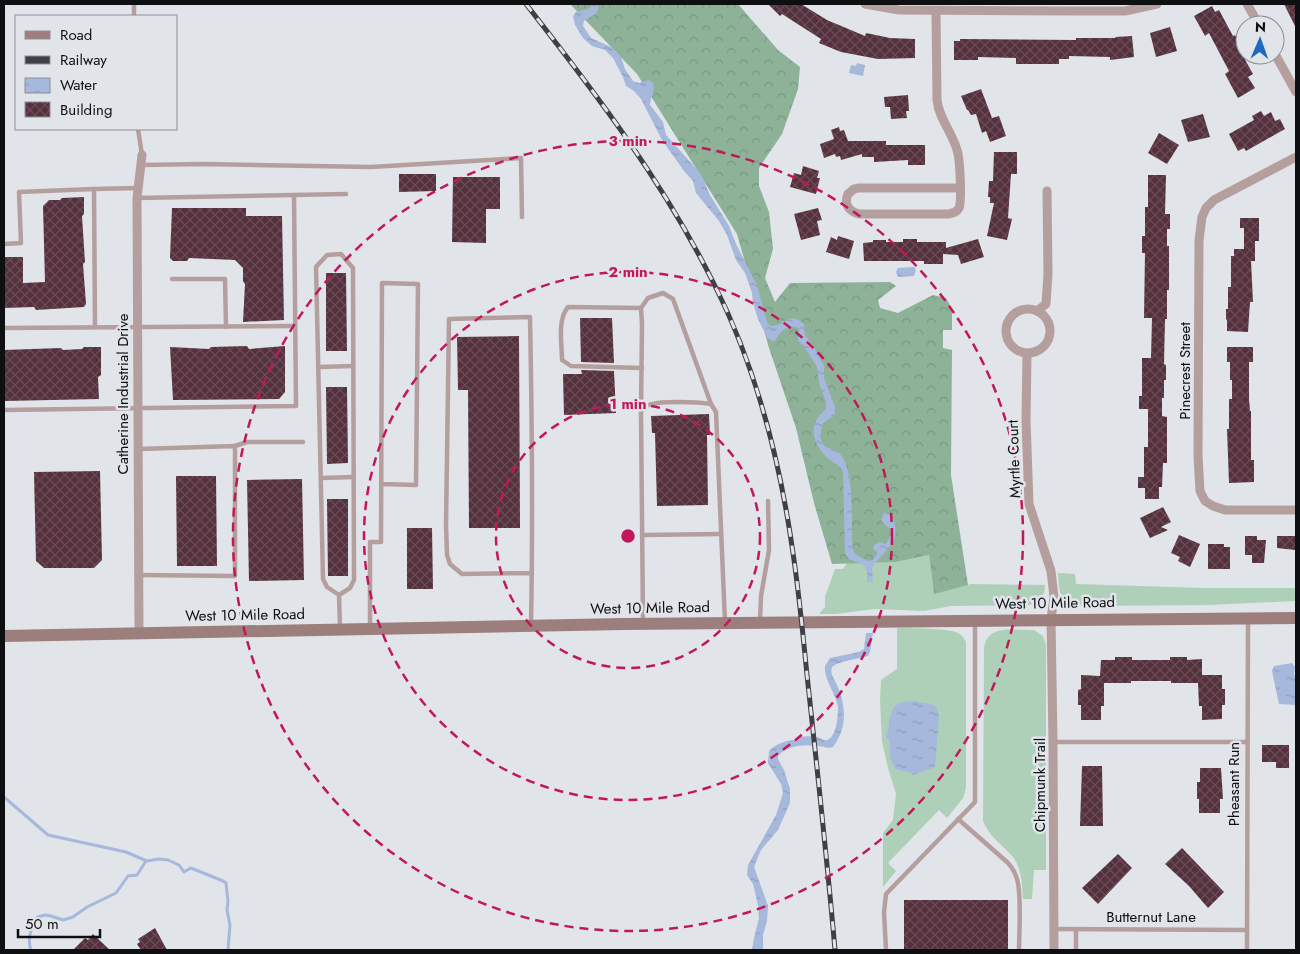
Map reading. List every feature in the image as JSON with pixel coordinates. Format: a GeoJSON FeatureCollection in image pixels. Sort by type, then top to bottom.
{"type":"FeatureCollection","features":[{"type":"Feature","properties":{"kind":"main road","name":"West 10 Mile Road"},"geometry":{"type":"LineString","coordinates":[[4,636],[642,624],[1296,618]]}},
{"type":"Feature","properties":{"kind":"street"},"geometry":{"type":"LineString","coordinates":[[865,4],[899,10],[936,11],[1080,7],[1125,11],[1157,4]]}},
{"type":"Feature","properties":{"kind":"street"},"geometry":{"type":"LineString","coordinates":[[1247,4],[1253,15]]}},
{"type":"Feature","properties":{"kind":"street"},"geometry":{"type":"LineString","coordinates":[[936,11],[938,107],[958,153],[960,188],[959,208],[949,214],[859,214],[850,211],[846,202],[848,194],[858,188],[960,188]]}},
{"type":"Feature","properties":{"kind":"street"},"geometry":{"type":"LineString","coordinates":[[1281,65],[1296,92]]}},
{"type":"Feature","properties":{"kind":"street","name":"Catherine Industrial Drive"},"geometry":{"type":"LineString","coordinates":[[139,633],[136,328],[138,193],[142,155]]}},
{"type":"Feature","properties":{"kind":"street","name":"Pinecrest Street"},"geometry":{"type":"LineString","coordinates":[[1296,158],[1214,200],[1206,208],[1202,216],[1199,240],[1198,456],[1200,492],[1205,501],[1213,506],[1225,510],[1296,510]]}},
{"type":"Feature","properties":{"kind":"street"},"geometry":{"type":"LineString","coordinates":[[1037,311],[1046,304],[1048,274],[1047,191]]}},
{"type":"Feature","properties":{"kind":"street"},"geometry":{"type":"LineString","coordinates":[[1028,309],[1037,311],[1044,316],[1050,332],[1048,340],[1043,347],[1036,352],[1027,354],[1019,352],[1012,347],[1007,340],[1006,331],[1007,323],[1012,316],[1028,309]]}},
{"type":"Feature","properties":{"kind":"street","name":"Myrtle Court"},"geometry":{"type":"LineString","coordinates":[[1027,354],[1026,420],[1029,504],[1051,571],[1054,597],[1051,619]]}},
{"type":"Feature","properties":{"kind":"street","name":"Chipmunk Trail"},"geometry":{"type":"LineString","coordinates":[[1051,619],[1054,742],[1054,950]]}},
{"type":"Feature","properties":{"kind":"lane"},"geometry":{"type":"LineString","coordinates":[[138,130],[142,155]]}},
{"type":"Feature","properties":{"kind":"lane"},"geometry":{"type":"LineString","coordinates":[[141,165],[203,164],[371,167],[522,158],[522,217]]}},
{"type":"Feature","properties":{"kind":"lane"},"geometry":{"type":"LineString","coordinates":[[94,189],[94,327]]}},
{"type":"Feature","properties":{"kind":"lane"},"geometry":{"type":"LineString","coordinates":[[4,244],[21,243],[19,192],[94,189],[138,193],[346,194]]}},
{"type":"Feature","properties":{"kind":"lane"},"geometry":{"type":"LineString","coordinates":[[4,410],[296,406],[294,195]]}},
{"type":"Feature","properties":{"kind":"lane"},"geometry":{"type":"LineString","coordinates":[[341,254],[353,268],[354,580],[350,588],[339,595],[327,587],[323,579],[316,267],[327,255],[341,254]]}},
{"type":"Feature","properties":{"kind":"lane"},"geometry":{"type":"LineString","coordinates":[[172,279],[225,278],[226,327]]}},
{"type":"Feature","properties":{"kind":"lane"},"geometry":{"type":"LineString","coordinates":[[370,629],[370,542],[381,542],[381,484],[382,283],[418,284],[416,485],[381,484]]}},
{"type":"Feature","properties":{"kind":"lane"},"geometry":{"type":"LineString","coordinates":[[642,624],[642,368],[640,308],[648,298],[663,293],[673,299],[716,412],[725,624]]}},
{"type":"Feature","properties":{"kind":"lane"},"geometry":{"type":"LineString","coordinates":[[640,308],[568,307],[564,312],[562,321],[562,360],[571,366],[642,368]]}},
{"type":"Feature","properties":{"kind":"lane"},"geometry":{"type":"LineString","coordinates":[[531,626],[532,574],[532,447],[530,317],[449,319],[447,555],[450,564],[462,574],[532,574]]}},
{"type":"Feature","properties":{"kind":"lane"},"geometry":{"type":"LineString","coordinates":[[4,328],[295,326]]}},
{"type":"Feature","properties":{"kind":"lane"},"geometry":{"type":"LineString","coordinates":[[318,367],[353,366]]}},
{"type":"Feature","properties":{"kind":"lane"},"geometry":{"type":"LineString","coordinates":[[641,412],[644,407],[652,404],[700,402],[712,404]]}},
{"type":"Feature","properties":{"kind":"lane"},"geometry":{"type":"LineString","coordinates":[[137,449],[235,446],[247,442],[303,442]]}},
{"type":"Feature","properties":{"kind":"lane"},"geometry":{"type":"LineString","coordinates":[[138,576],[235,576],[235,446]]}},
{"type":"Feature","properties":{"kind":"lane"},"geometry":{"type":"LineString","coordinates":[[321,478],[354,477]]}},
{"type":"Feature","properties":{"kind":"lane"},"geometry":{"type":"LineString","coordinates":[[760,624],[761,596],[769,550],[768,501]]}},
{"type":"Feature","properties":{"kind":"lane"},"geometry":{"type":"LineString","coordinates":[[642,535],[721,534]]}},
{"type":"Feature","properties":{"kind":"lane"},"geometry":{"type":"LineString","coordinates":[[339,595],[340,630]]}},
{"type":"Feature","properties":{"kind":"lane","name":"Pheasant Run"},"geometry":{"type":"LineString","coordinates":[[1247,950],[1248,618]]}},
{"type":"Feature","properties":{"kind":"lane"},"geometry":{"type":"LineString","coordinates":[[886,950],[884,912],[886,894],[974,802],[975,621]]}},
{"type":"Feature","properties":{"kind":"lane"},"geometry":{"type":"LineString","coordinates":[[1054,742],[1247,742]]}},
{"type":"Feature","properties":{"kind":"lane"},"geometry":{"type":"LineString","coordinates":[[958,819],[1014,870],[1018,880],[1019,950]]}},
{"type":"Feature","properties":{"kind":"lane","name":"Butternut Lane"},"geometry":{"type":"LineString","coordinates":[[1054,930],[1247,930]]}},
{"type":"Feature","properties":{"kind":"lane"},"geometry":{"type":"LineString","coordinates":[[1076,930],[1076,950]]}},
{"type":"Feature","properties":{"kind":"green space"},"geometry":{"type":"Polygon","coordinates":[[[570,4],[738,4],[778,50],[800,67],[798,89],[782,134],[759,168],[759,186],[769,212],[773,249],[765,278],[775,302],[790,283],[890,282],[896,286],[878,300],[880,308],[898,313],[933,295],[946,298],[952,309],[952,330],[943,330],[943,348],[952,350],[951,475],[968,585],[934,594],[929,555],[896,562],[832,564],[814,503],[796,428],[769,348],[737,234],[637,74],[570,4]]]}},
{"type":"Feature","properties":{"kind":"green space"},"geometry":{"type":"Polygon","coordinates":[[[929,555],[934,593],[971,584],[1045,585],[1042,598],[1029,605],[951,606],[924,611],[875,609],[836,614],[819,614],[825,607],[825,597],[835,569],[843,569],[847,563],[896,562],[929,555]]]}},
{"type":"Feature","properties":{"kind":"green space"},"geometry":{"type":"Polygon","coordinates":[[[1058,573],[1075,574],[1076,584],[1203,588],[1296,588],[1296,601],[1209,605],[1084,606],[1065,600],[1062,597],[1058,573]]]}},
{"type":"Feature","properties":{"kind":"green space"},"geometry":{"type":"Polygon","coordinates":[[[897,628],[953,631],[961,635],[966,642],[966,788],[963,798],[947,818],[939,810],[888,863],[896,871],[883,887],[883,833],[893,820],[896,794],[882,741],[881,680],[897,669],[897,628]]]}},
{"type":"Feature","properties":{"kind":"green space"},"geometry":{"type":"Polygon","coordinates":[[[1010,629],[1034,630],[1043,636],[1046,645],[1046,870],[1034,870],[1032,899],[1023,899],[1021,877],[1016,862],[1009,852],[992,836],[983,821],[984,649],[990,635],[996,632],[1010,629]]]}},
{"type":"Feature","properties":{"kind":"water"},"geometry":{"type":"Polygon","coordinates":[[[594,4],[599,4],[597,13],[584,21],[583,26],[591,38],[611,47],[621,57],[625,69],[633,81],[639,83],[649,80],[653,83],[654,93],[650,105],[663,122],[666,135],[701,174],[710,195],[729,226],[757,285],[767,322],[770,326],[775,326],[794,319],[804,324],[805,335],[824,366],[824,378],[835,407],[835,413],[832,417],[823,423],[820,437],[824,446],[838,452],[844,460],[848,471],[852,498],[852,540],[855,554],[868,561],[873,560],[877,554],[873,549],[874,545],[880,542],[886,544],[891,535],[891,529],[881,520],[884,512],[891,514],[894,523],[895,531],[892,544],[872,567],[873,582],[867,582],[867,571],[864,565],[849,559],[845,554],[843,472],[821,451],[814,437],[814,426],[826,408],[826,402],[819,383],[817,367],[798,340],[799,329],[792,327],[785,329],[775,341],[767,337],[758,319],[745,273],[736,260],[727,235],[719,221],[696,193],[693,181],[662,140],[641,99],[626,86],[613,58],[605,50],[592,46],[583,38],[575,25],[573,16],[576,12],[588,9],[594,4]]]}},
{"type":"Feature","properties":{"kind":"water"},"geometry":{"type":"Polygon","coordinates":[[[857,63],[865,65],[863,76],[849,73],[851,65],[856,66],[857,63]]]}},
{"type":"Feature","properties":{"kind":"water"},"geometry":{"type":"Polygon","coordinates":[[[914,267],[916,270],[914,276],[898,277],[896,272],[898,268],[914,267]]]}},
{"type":"Feature","properties":{"kind":"water"},"geometry":{"type":"Polygon","coordinates":[[[866,633],[873,633],[868,656],[843,662],[832,667],[832,674],[844,709],[841,732],[833,747],[796,746],[778,756],[790,789],[790,803],[778,830],[761,850],[754,867],[768,906],[767,921],[763,935],[763,950],[752,950],[759,918],[753,884],[747,875],[748,865],[776,815],[783,793],[781,784],[768,763],[769,751],[779,744],[798,740],[800,737],[807,736],[827,740],[833,735],[838,707],[826,677],[825,666],[830,658],[859,652],[864,649],[866,633]]]}},
{"type":"Feature","properties":{"kind":"water"},"geometry":{"type":"Polygon","coordinates":[[[1292,663],[1295,667],[1296,705],[1279,704],[1272,671],[1274,666],[1292,663]]]}},
{"type":"Feature","properties":{"kind":"water"},"geometry":{"type":"Polygon","coordinates":[[[915,701],[934,705],[937,708],[939,718],[935,767],[913,775],[895,769],[890,758],[890,741],[886,737],[890,716],[894,707],[903,702],[915,701]]]}},
{"type":"Feature","properties":{"kind":"building"},"geometry":{"type":"Polygon","coordinates":[[[768,4],[801,4],[827,20],[865,36],[866,33],[890,38],[915,39],[915,58],[878,59],[841,52],[819,43],[821,39],[782,14],[780,16],[768,4]]]}},
{"type":"Feature","properties":{"kind":"building"},"geometry":{"type":"Polygon","coordinates":[[[1284,4],[1296,4],[1296,28],[1284,4]]]}},
{"type":"Feature","properties":{"kind":"building"},"geometry":{"type":"Polygon","coordinates":[[[1212,6],[1215,12],[1219,10],[1233,36],[1235,35],[1235,65],[1248,65],[1253,74],[1248,77],[1255,88],[1238,98],[1225,74],[1229,71],[1209,33],[1205,36],[1194,16],[1212,6]]]}},
{"type":"Feature","properties":{"kind":"building"},"geometry":{"type":"Polygon","coordinates":[[[1170,27],[1177,51],[1156,57],[1150,33],[1170,27]]]}},
{"type":"Feature","properties":{"kind":"building"},"geometry":{"type":"Polygon","coordinates":[[[1132,36],[1134,57],[1110,60],[1110,57],[1069,56],[1069,59],[1059,59],[1059,64],[1016,64],[1016,58],[978,57],[978,60],[954,60],[954,41],[960,41],[960,39],[1076,40],[1076,38],[1132,36]]]}},
{"type":"Feature","properties":{"kind":"building"},"geometry":{"type":"Polygon","coordinates":[[[981,89],[992,118],[999,116],[1006,136],[990,142],[986,131],[982,133],[976,114],[971,115],[961,96],[981,89]]]}},
{"type":"Feature","properties":{"kind":"building"},"geometry":{"type":"Polygon","coordinates":[[[908,95],[909,111],[906,111],[907,118],[891,119],[890,107],[885,107],[884,97],[908,95]]]}},
{"type":"Feature","properties":{"kind":"building"},"geometry":{"type":"Polygon","coordinates":[[[1261,111],[1264,116],[1271,112],[1275,121],[1280,119],[1285,129],[1246,151],[1244,148],[1238,151],[1229,134],[1254,120],[1252,116],[1261,111]]]}},
{"type":"Feature","properties":{"kind":"building"},"geometry":{"type":"Polygon","coordinates":[[[1203,114],[1210,137],[1188,142],[1181,120],[1203,114]]]}},
{"type":"Feature","properties":{"kind":"building"},"geometry":{"type":"Polygon","coordinates":[[[839,127],[840,131],[844,130],[848,141],[886,141],[886,145],[925,145],[925,165],[908,165],[908,160],[874,162],[874,157],[862,157],[862,154],[841,160],[840,156],[836,157],[835,154],[824,158],[820,144],[834,139],[831,130],[839,127]]]}},
{"type":"Feature","properties":{"kind":"building"},"geometry":{"type":"Polygon","coordinates":[[[1159,133],[1179,145],[1167,164],[1148,153],[1159,133]]]}},
{"type":"Feature","properties":{"kind":"building"},"geometry":{"type":"Polygon","coordinates":[[[994,152],[1017,152],[1017,174],[1011,174],[1008,218],[1012,219],[1007,240],[987,236],[994,203],[990,203],[990,197],[988,197],[989,181],[993,181],[994,152]]]}},
{"type":"Feature","properties":{"kind":"building"},"geometry":{"type":"Polygon","coordinates":[[[803,166],[819,171],[817,178],[820,178],[816,194],[790,187],[794,173],[801,175],[803,166]]]}},
{"type":"Feature","properties":{"kind":"building"},"geometry":{"type":"Polygon","coordinates":[[[399,174],[436,174],[436,191],[399,192],[399,174]]]}},
{"type":"Feature","properties":{"kind":"building"},"geometry":{"type":"Polygon","coordinates":[[[1148,175],[1166,175],[1165,214],[1170,214],[1170,229],[1167,229],[1169,290],[1167,290],[1167,319],[1165,319],[1164,364],[1166,365],[1166,380],[1164,380],[1164,398],[1162,398],[1162,416],[1167,417],[1167,463],[1163,463],[1162,487],[1159,487],[1159,499],[1145,499],[1145,488],[1138,488],[1138,477],[1144,477],[1144,447],[1148,447],[1148,409],[1139,409],[1139,396],[1142,396],[1142,358],[1151,358],[1152,318],[1144,318],[1145,253],[1142,253],[1142,236],[1145,236],[1145,207],[1148,207],[1148,175]]]}},
{"type":"Feature","properties":{"kind":"building"},"geometry":{"type":"Polygon","coordinates":[[[453,177],[500,177],[500,209],[486,209],[486,243],[452,242],[453,177]]]}},
{"type":"Feature","properties":{"kind":"building"},"geometry":{"type":"Polygon","coordinates":[[[84,197],[84,214],[82,216],[86,304],[84,307],[36,310],[34,307],[4,308],[4,257],[23,257],[23,283],[45,282],[43,206],[49,200],[84,197]]]}},
{"type":"Feature","properties":{"kind":"building"},"geometry":{"type":"Polygon","coordinates":[[[172,208],[246,208],[246,216],[282,216],[284,320],[243,322],[245,284],[243,281],[243,268],[235,260],[189,258],[187,261],[173,261],[170,258],[172,208]]]}},
{"type":"Feature","properties":{"kind":"building"},"geometry":{"type":"Polygon","coordinates":[[[818,208],[822,220],[817,221],[820,235],[801,240],[794,214],[818,208]]]}},
{"type":"Feature","properties":{"kind":"building"},"geometry":{"type":"Polygon","coordinates":[[[1240,218],[1259,218],[1259,241],[1255,241],[1255,261],[1251,261],[1253,302],[1250,302],[1248,332],[1227,331],[1226,320],[1228,287],[1231,287],[1231,256],[1234,256],[1234,249],[1244,249],[1244,228],[1240,228],[1240,218]]]}},
{"type":"Feature","properties":{"kind":"building"},"geometry":{"type":"Polygon","coordinates":[[[838,236],[854,241],[849,259],[826,252],[831,237],[837,240],[838,236]]]}},
{"type":"Feature","properties":{"kind":"building"},"geometry":{"type":"Polygon","coordinates":[[[903,239],[917,239],[917,242],[946,242],[946,248],[978,239],[984,257],[961,264],[958,255],[943,254],[943,264],[924,264],[924,261],[864,261],[863,243],[873,242],[873,240],[903,242],[903,239]]]}},
{"type":"Feature","properties":{"kind":"building"},"geometry":{"type":"Polygon","coordinates":[[[326,273],[346,273],[347,351],[326,351],[326,273]]]}},
{"type":"Feature","properties":{"kind":"building"},"geometry":{"type":"Polygon","coordinates":[[[580,318],[612,318],[614,363],[581,362],[580,318]]]}},
{"type":"Feature","properties":{"kind":"building"},"geometry":{"type":"Polygon","coordinates":[[[519,336],[520,528],[469,528],[468,390],[458,390],[457,337],[519,336]]]}},
{"type":"Feature","properties":{"kind":"building"},"geometry":{"type":"Polygon","coordinates":[[[247,346],[249,349],[285,346],[285,392],[279,399],[173,400],[170,347],[209,349],[211,347],[247,346]]]}},
{"type":"Feature","properties":{"kind":"building"},"geometry":{"type":"Polygon","coordinates":[[[84,347],[101,347],[101,375],[98,377],[99,399],[4,401],[4,350],[61,348],[63,350],[82,349],[84,347]]]}},
{"type":"Feature","properties":{"kind":"building"},"geometry":{"type":"Polygon","coordinates":[[[1227,347],[1253,347],[1253,362],[1249,362],[1249,399],[1251,411],[1251,460],[1254,460],[1254,482],[1229,483],[1227,429],[1229,429],[1229,399],[1232,399],[1232,380],[1230,380],[1230,362],[1227,362],[1227,347]]]}},
{"type":"Feature","properties":{"kind":"building"},"geometry":{"type":"Polygon","coordinates":[[[581,370],[614,371],[616,413],[564,415],[563,374],[582,374],[581,370]]]}},
{"type":"Feature","properties":{"kind":"building"},"geometry":{"type":"Polygon","coordinates":[[[326,387],[347,387],[348,463],[327,464],[326,387]]]}},
{"type":"Feature","properties":{"kind":"building"},"geometry":{"type":"Polygon","coordinates":[[[709,414],[710,435],[707,435],[708,505],[657,506],[655,433],[652,433],[651,416],[709,414]]]}},
{"type":"Feature","properties":{"kind":"building"},"geometry":{"type":"Polygon","coordinates":[[[100,471],[102,560],[94,568],[44,568],[36,561],[34,472],[100,471]]]}},
{"type":"Feature","properties":{"kind":"building"},"geometry":{"type":"Polygon","coordinates":[[[176,476],[216,476],[217,566],[177,566],[176,476]]]}},
{"type":"Feature","properties":{"kind":"building"},"geometry":{"type":"Polygon","coordinates":[[[302,479],[304,580],[249,581],[247,480],[302,479]]]}},
{"type":"Feature","properties":{"kind":"building"},"geometry":{"type":"Polygon","coordinates":[[[327,499],[348,499],[348,576],[328,576],[327,499]]]}},
{"type":"Feature","properties":{"kind":"building"},"geometry":{"type":"Polygon","coordinates":[[[1163,507],[1171,522],[1161,527],[1168,530],[1150,538],[1140,518],[1163,507]]]}},
{"type":"Feature","properties":{"kind":"building"},"geometry":{"type":"Polygon","coordinates":[[[407,528],[432,528],[433,589],[407,589],[407,528]]]}},
{"type":"Feature","properties":{"kind":"building"},"geometry":{"type":"Polygon","coordinates":[[[1179,535],[1200,544],[1190,567],[1178,561],[1180,557],[1171,553],[1179,535]]]}},
{"type":"Feature","properties":{"kind":"building"},"geometry":{"type":"Polygon","coordinates":[[[1245,536],[1257,536],[1257,540],[1266,540],[1264,563],[1252,563],[1252,555],[1245,555],[1245,536]]]}},
{"type":"Feature","properties":{"kind":"building"},"geometry":{"type":"Polygon","coordinates":[[[1277,536],[1295,536],[1295,550],[1277,548],[1277,536]]]}},
{"type":"Feature","properties":{"kind":"building"},"geometry":{"type":"Polygon","coordinates":[[[1208,544],[1224,544],[1224,547],[1230,547],[1230,569],[1208,569],[1208,544]]]}},
{"type":"Feature","properties":{"kind":"building"},"geometry":{"type":"Polygon","coordinates":[[[1115,657],[1132,657],[1132,660],[1170,660],[1170,657],[1187,657],[1187,660],[1202,659],[1202,675],[1222,675],[1222,689],[1225,689],[1225,705],[1222,705],[1222,719],[1202,720],[1202,706],[1199,706],[1198,683],[1131,681],[1131,683],[1104,683],[1104,706],[1101,706],[1101,720],[1081,720],[1078,690],[1081,689],[1081,675],[1100,676],[1101,660],[1115,660],[1115,657]]]}},
{"type":"Feature","properties":{"kind":"building"},"geometry":{"type":"Polygon","coordinates":[[[1262,745],[1289,745],[1289,768],[1276,768],[1276,762],[1262,762],[1262,745]]]}},
{"type":"Feature","properties":{"kind":"building"},"geometry":{"type":"Polygon","coordinates":[[[1082,766],[1102,766],[1103,826],[1080,826],[1082,766]]]}},
{"type":"Feature","properties":{"kind":"building"},"geometry":{"type":"Polygon","coordinates":[[[1200,768],[1221,768],[1223,799],[1220,799],[1220,813],[1199,813],[1197,782],[1200,782],[1200,768]]]}},
{"type":"Feature","properties":{"kind":"building"},"geometry":{"type":"Polygon","coordinates":[[[1182,848],[1224,892],[1208,908],[1189,886],[1165,864],[1182,848]]]}},
{"type":"Feature","properties":{"kind":"building"},"geometry":{"type":"Polygon","coordinates":[[[1118,854],[1132,868],[1098,904],[1082,888],[1118,854]]]}},
{"type":"Feature","properties":{"kind":"building"},"geometry":{"type":"Polygon","coordinates":[[[904,900],[1008,900],[1008,950],[904,950],[904,900]]]}},
{"type":"Feature","properties":{"kind":"building"},"geometry":{"type":"Polygon","coordinates":[[[155,928],[167,950],[141,950],[137,944],[140,942],[138,939],[155,928]]]}},
{"type":"Feature","properties":{"kind":"building"},"geometry":{"type":"Polygon","coordinates":[[[93,934],[110,950],[73,950],[85,938],[88,940],[93,934]]]}},
{"type":"Feature","properties":{"kind":"waterway"},"geometry":{"type":"LineString","coordinates":[[4,797],[48,835],[126,852],[147,861],[168,860],[179,865],[184,872],[191,868],[226,883],[227,910],[230,925],[228,950]]}},
{"type":"Feature","properties":{"kind":"waterway"},"geometry":{"type":"LineString","coordinates":[[31,950],[29,942],[30,933],[38,917],[45,915],[63,920],[73,917],[87,907],[116,893],[128,876],[137,875],[146,861]]}},
{"type":"Feature","properties":{"kind":"railway"},"geometry":{"type":"LineString","coordinates":[[526,4],[603,105],[673,209],[714,284],[729,316],[754,381],[773,449],[788,518],[801,614],[835,950]]}}]}
